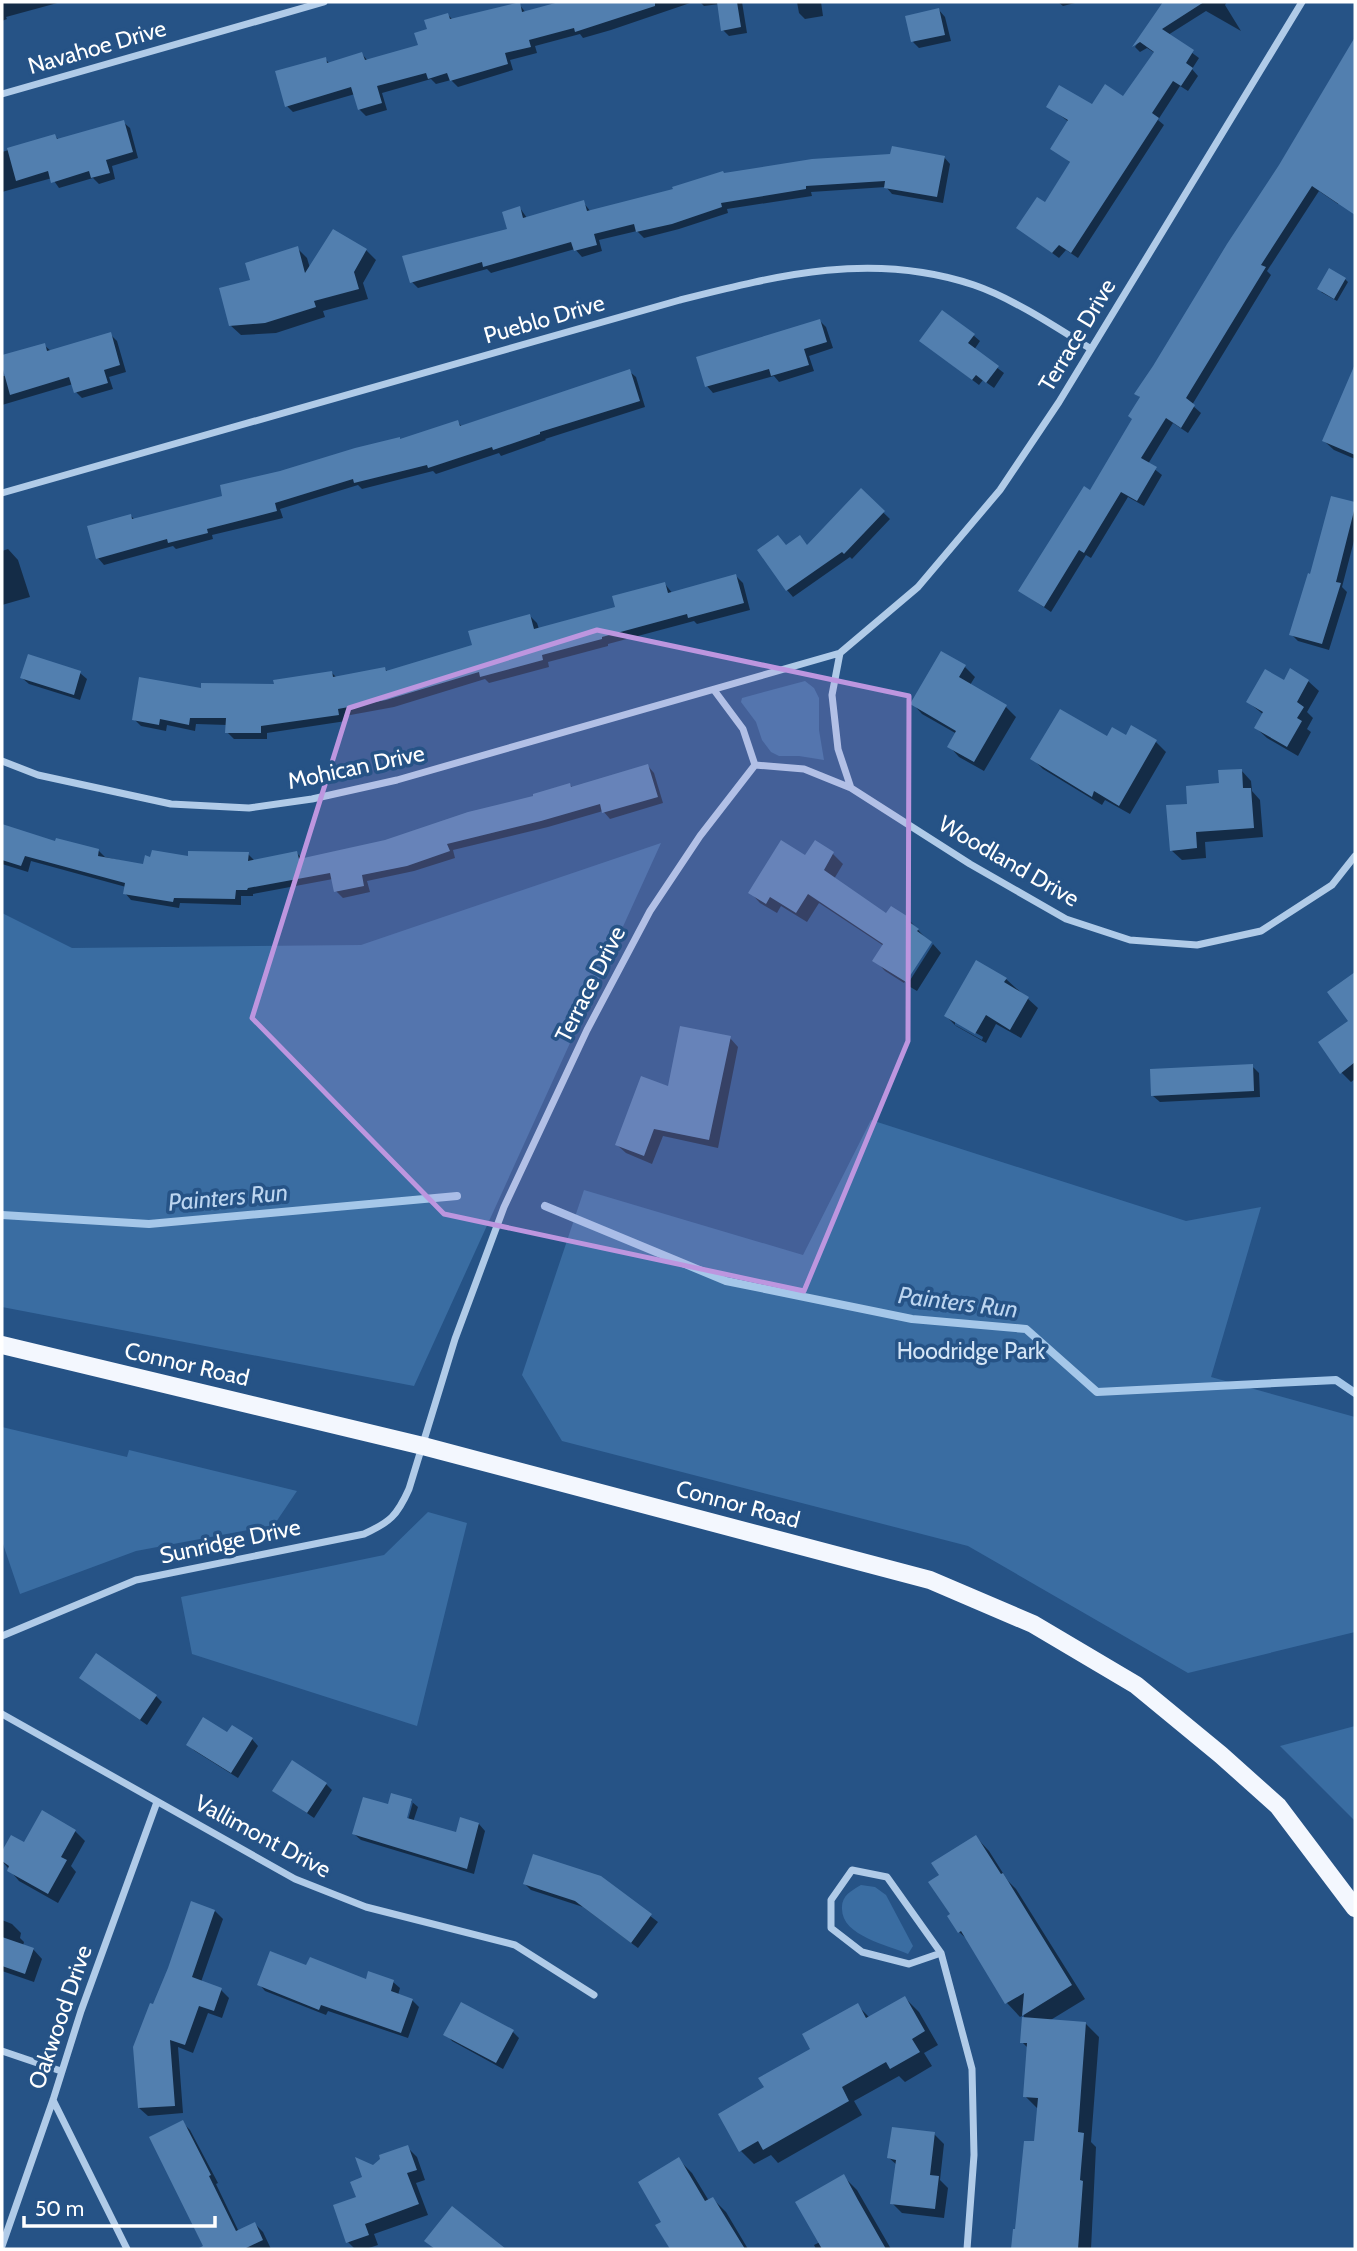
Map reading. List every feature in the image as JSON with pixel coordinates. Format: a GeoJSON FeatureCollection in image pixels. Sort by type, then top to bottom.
{"type":"FeatureCollection","features":[{"type":"Feature","properties":{"kind":"main road","name":"Connor Road"},"geometry":{"type":"LineString","coordinates":[[2,1346],[423,1446],[930,1580],[1033,1624],[1136,1685],[1221,1755],[1278,1807],[1355,1908]]}},
{"type":"Feature","properties":{"kind":"street","name":"Navahoe Drive"},"geometry":{"type":"LineString","coordinates":[[2,94],[324,2]]}},
{"type":"Feature","properties":{"kind":"street","name":"Terrace Drive"},"geometry":{"type":"LineString","coordinates":[[714,690],[840,653],[918,587],[1000,490],[1059,402],[1301,2]]}},
{"type":"Feature","properties":{"kind":"street","name":"Pueblo Drive"},"geometry":{"type":"LineString","coordinates":[[2,493],[770,277],[845,268],[908,269],[975,285],[1043,318],[1091,349]]}},
{"type":"Feature","properties":{"kind":"street"},"geometry":{"type":"LineString","coordinates":[[840,653],[832,695],[838,749],[851,788]]}},
{"type":"Feature","properties":{"kind":"street"},"geometry":{"type":"LineString","coordinates":[[714,690],[743,729],[755,765]]}},
{"type":"Feature","properties":{"kind":"street","name":"Mohican Drive"},"geometry":{"type":"LineString","coordinates":[[2,761],[50,778],[171,804],[248,808],[312,799],[397,780],[714,690]]}},
{"type":"Feature","properties":{"kind":"street","name":"Terrace Drive"},"geometry":{"type":"LineString","coordinates":[[423,1446],[455,1339],[504,1207],[587,1030],[650,911],[700,836],[755,765]]}},
{"type":"Feature","properties":{"kind":"street","name":"Woodland Drive"},"geometry":{"type":"LineString","coordinates":[[755,765],[804,769],[851,788],[970,864],[1066,919],[1130,940],[1197,945],[1261,931],[1332,885],[1355,856]]}},
{"type":"Feature","properties":{"kind":"street","name":"Sunridge Drive"},"geometry":{"type":"LineString","coordinates":[[2,1636],[136,1580],[364,1534],[386,1524],[400,1508],[423,1446]]}},
{"type":"Feature","properties":{"kind":"street","name":"Vallimont Drive"},"geometry":{"type":"LineString","coordinates":[[2,1714],[295,1879],[366,1907],[515,1945],[594,1995]]}},
{"type":"Feature","properties":{"kind":"street","name":"Oakwood Drive"},"geometry":{"type":"LineString","coordinates":[[2,2246],[157,1802]]}},
{"type":"Feature","properties":{"kind":"street"},"geometry":{"type":"LineString","coordinates":[[941,1952],[909,1964],[862,1952],[831,1928],[831,1900],[852,1870],[887,1877],[941,1952],[972,2068],[974,2155],[967,2249]]}},
{"type":"Feature","properties":{"kind":"street"},"geometry":{"type":"LineString","coordinates":[[2,2051],[61,2071]]}},
{"type":"Feature","properties":{"kind":"street"},"geometry":{"type":"LineString","coordinates":[[53,2099],[127,2249]]}},
{"type":"Feature","properties":{"kind":"highlighted area"},"geometry":{"type":"Polygon","coordinates":[[[597,630],[909,696],[908,1041],[804,1291],[444,1214],[252,1018],[349,708],[597,630]]]}},
{"type":"Feature","properties":{"kind":"green space"},"geometry":{"type":"Polygon","coordinates":[[[805,681],[814,688],[819,698],[819,730],[824,760],[779,756],[771,752],[762,740],[756,722],[741,702],[742,698],[805,681]]]}},
{"type":"Feature","properties":{"kind":"green space"},"geometry":{"type":"Polygon","coordinates":[[[661,843],[414,1386],[2,1307],[2,913],[72,948],[361,945],[661,843]]]}},
{"type":"Feature","properties":{"kind":"green space","name":"Hoodridge Park"},"geometry":{"type":"Polygon","coordinates":[[[871,1120],[1186,1221],[1261,1207],[1211,1377],[1355,1417],[1355,1632],[1188,1673],[968,1546],[562,1441],[522,1375],[584,1190],[803,1255],[871,1120]]]}},
{"type":"Feature","properties":{"kind":"green space"},"geometry":{"type":"Polygon","coordinates":[[[2,1427],[127,1457],[129,1450],[297,1491],[274,1525],[136,1551],[20,1594],[2,1541],[2,1427]]]}},
{"type":"Feature","properties":{"kind":"green space"},"geometry":{"type":"Polygon","coordinates":[[[428,1512],[467,1523],[417,1726],[192,1654],[181,1597],[384,1555],[428,1512]]]}},
{"type":"Feature","properties":{"kind":"green space"},"geometry":{"type":"Polygon","coordinates":[[[1355,1726],[1355,1821],[1280,1746],[1355,1726]]]}},
{"type":"Feature","properties":{"kind":"green space"},"geometry":{"type":"Polygon","coordinates":[[[861,1885],[875,1887],[886,1895],[913,1946],[908,1954],[858,1933],[844,1918],[843,1901],[847,1894],[861,1885]]]}},
{"type":"Feature","properties":{"kind":"building"},"geometry":{"type":"Polygon","coordinates":[[[520,2],[522,12],[559,2],[655,2],[655,6],[575,32],[574,28],[529,40],[531,47],[505,53],[508,64],[450,81],[447,73],[428,79],[426,73],[377,86],[382,103],[358,110],[351,87],[285,107],[275,71],[326,57],[327,63],[362,52],[365,60],[418,45],[414,33],[427,29],[424,20],[448,13],[450,19],[520,2]]]}},
{"type":"Feature","properties":{"kind":"building"},"geometry":{"type":"Polygon","coordinates":[[[717,2],[737,2],[741,27],[721,31],[717,2]]]}},
{"type":"Feature","properties":{"kind":"building"},"geometry":{"type":"Polygon","coordinates":[[[1163,2],[1204,2],[1162,29],[1194,50],[1186,63],[1193,68],[1181,86],[1173,81],[1152,113],[1159,118],[1071,253],[1059,245],[1052,253],[1016,228],[1037,197],[1045,202],[1070,162],[1050,149],[1068,120],[1046,107],[1059,85],[1092,104],[1105,84],[1123,96],[1154,52],[1140,42],[1132,47],[1163,2]]]}},
{"type":"Feature","properties":{"kind":"building"},"geometry":{"type":"Polygon","coordinates":[[[939,8],[945,35],[911,42],[905,16],[939,8]]]}},
{"type":"Feature","properties":{"kind":"building"},"geometry":{"type":"Polygon","coordinates":[[[1355,37],[1355,215],[1312,186],[1261,265],[1266,267],[1186,398],[1195,405],[1181,428],[1166,418],[1141,458],[1157,467],[1137,501],[1121,492],[1084,553],[1079,550],[1044,607],[1018,591],[1084,486],[1090,490],[1132,419],[1128,416],[1140,397],[1134,394],[1279,165],[1355,37]]]}},
{"type":"Feature","properties":{"kind":"building"},"geometry":{"type":"Polygon","coordinates":[[[124,120],[133,152],[106,160],[110,173],[91,178],[89,171],[51,183],[48,171],[16,181],[7,148],[55,134],[57,139],[124,120]]]}},
{"type":"Feature","properties":{"kind":"building"},"geometry":{"type":"Polygon","coordinates":[[[892,146],[945,156],[937,197],[884,188],[885,181],[806,186],[806,189],[721,203],[722,207],[672,224],[636,232],[634,224],[594,234],[597,245],[574,251],[571,242],[483,267],[482,262],[410,283],[402,256],[507,229],[502,212],[520,206],[523,218],[584,200],[587,211],[673,189],[672,187],[723,171],[724,173],[812,159],[890,154],[892,146]]]}},
{"type":"Feature","properties":{"kind":"building"},"geometry":{"type":"Polygon","coordinates":[[[333,229],[367,249],[354,272],[359,289],[314,301],[316,307],[265,323],[229,326],[219,288],[250,280],[245,263],[298,246],[305,273],[333,229]]]}},
{"type":"Feature","properties":{"kind":"building"},"geometry":{"type":"Polygon","coordinates":[[[1329,268],[1346,278],[1334,299],[1317,289],[1329,268]]]}},
{"type":"Feature","properties":{"kind":"building"},"geometry":{"type":"Polygon","coordinates":[[[942,310],[975,334],[968,343],[999,366],[986,383],[976,375],[972,380],[919,341],[942,310]]]}},
{"type":"Feature","properties":{"kind":"building"},"geometry":{"type":"Polygon","coordinates":[[[820,319],[827,342],[804,349],[809,365],[771,376],[769,369],[705,387],[696,357],[820,319]]]}},
{"type":"Feature","properties":{"kind":"building"},"geometry":{"type":"Polygon","coordinates":[[[111,332],[120,365],[104,370],[108,383],[74,393],[69,377],[10,395],[2,366],[2,355],[45,343],[47,351],[111,332]]]}},
{"type":"Feature","properties":{"kind":"building"},"geometry":{"type":"Polygon","coordinates":[[[1355,364],[1355,455],[1322,441],[1355,364]]]}},
{"type":"Feature","properties":{"kind":"building"},"geometry":{"type":"Polygon","coordinates":[[[630,369],[640,401],[540,432],[493,450],[492,447],[428,468],[427,465],[354,483],[353,479],[275,503],[277,511],[207,529],[208,533],[168,543],[167,539],[96,559],[87,526],[131,514],[132,519],[222,496],[220,485],[280,471],[355,448],[400,439],[458,420],[460,426],[630,369]]]}},
{"type":"Feature","properties":{"kind":"building"},"geometry":{"type":"Polygon","coordinates":[[[861,488],[885,511],[844,554],[842,552],[786,591],[757,550],[778,535],[786,545],[800,535],[807,545],[861,488]]]}},
{"type":"Feature","properties":{"kind":"building"},"geometry":{"type":"Polygon","coordinates":[[[1331,496],[1355,502],[1355,507],[1336,582],[1341,583],[1322,644],[1289,635],[1308,573],[1310,574],[1331,496]]]}},
{"type":"Feature","properties":{"kind":"building"},"geometry":{"type":"Polygon","coordinates":[[[736,574],[744,603],[688,618],[687,614],[602,637],[542,655],[543,660],[480,677],[479,672],[386,700],[338,709],[339,715],[261,726],[261,733],[225,733],[226,718],[190,718],[189,725],[160,719],[159,725],[132,720],[139,677],[201,688],[201,683],[274,684],[273,680],[332,671],[333,677],[385,667],[386,671],[472,645],[468,631],[530,614],[534,629],[615,607],[612,596],[665,582],[668,593],[736,574]]]}},
{"type":"Feature","properties":{"kind":"building"},"geometry":{"type":"Polygon","coordinates":[[[941,651],[966,665],[959,677],[1007,705],[974,762],[947,747],[956,731],[910,704],[941,651]]]}},
{"type":"Feature","properties":{"kind":"building"},"geometry":{"type":"Polygon","coordinates":[[[28,654],[81,671],[74,695],[20,678],[28,654]]]}},
{"type":"Feature","properties":{"kind":"building"},"geometry":{"type":"Polygon","coordinates":[[[1290,668],[1309,680],[1297,702],[1304,707],[1297,718],[1302,721],[1287,747],[1254,728],[1263,712],[1246,702],[1265,669],[1284,680],[1290,668]]]}},
{"type":"Feature","properties":{"kind":"building"},"geometry":{"type":"Polygon","coordinates":[[[1060,709],[1107,736],[1112,727],[1126,735],[1131,725],[1157,740],[1119,806],[1094,791],[1092,797],[1030,759],[1060,709]]]}},
{"type":"Feature","properties":{"kind":"building"},"geometry":{"type":"Polygon","coordinates":[[[648,764],[658,797],[602,813],[600,804],[447,844],[450,851],[407,866],[362,875],[364,886],[334,892],[330,873],[236,890],[235,899],[174,898],[173,902],[123,894],[125,883],[25,856],[21,866],[2,860],[2,824],[55,841],[56,838],[99,849],[98,856],[143,864],[145,855],[150,857],[152,850],[188,856],[188,851],[249,852],[248,861],[297,851],[299,859],[385,840],[468,812],[533,796],[570,783],[571,787],[648,764]]]}},
{"type":"Feature","properties":{"kind":"building"},"geometry":{"type":"Polygon","coordinates":[[[1242,769],[1243,788],[1251,788],[1254,828],[1196,832],[1197,848],[1170,851],[1166,805],[1187,804],[1186,786],[1219,783],[1218,770],[1242,769]]]}},
{"type":"Feature","properties":{"kind":"building"},"geometry":{"type":"Polygon","coordinates":[[[781,840],[805,855],[815,840],[834,852],[824,870],[886,913],[891,906],[910,918],[908,921],[919,929],[917,931],[932,942],[906,982],[872,961],[883,944],[808,894],[796,913],[770,897],[766,904],[748,893],[781,840]]]}},
{"type":"Feature","properties":{"kind":"building"},"geometry":{"type":"Polygon","coordinates":[[[976,960],[1007,978],[1004,982],[1029,997],[1010,1030],[986,1015],[975,1034],[944,1016],[976,960]]]}},
{"type":"Feature","properties":{"kind":"building"},"geometry":{"type":"Polygon","coordinates":[[[1355,972],[1355,1062],[1340,1074],[1318,1042],[1348,1021],[1327,992],[1355,972]]]}},
{"type":"Feature","properties":{"kind":"building"},"geometry":{"type":"Polygon","coordinates":[[[680,1026],[731,1036],[709,1140],[654,1129],[644,1156],[615,1145],[641,1076],[668,1086],[680,1026]]]}},
{"type":"Feature","properties":{"kind":"building"},"geometry":{"type":"Polygon","coordinates":[[[1253,1064],[1254,1091],[1151,1096],[1150,1069],[1253,1064]]]}},
{"type":"Feature","properties":{"kind":"building"},"geometry":{"type":"Polygon","coordinates":[[[96,1653],[157,1695],[140,1720],[79,1678],[96,1653]]]}},
{"type":"Feature","properties":{"kind":"building"},"geometry":{"type":"Polygon","coordinates":[[[203,1717],[227,1732],[232,1725],[253,1738],[231,1773],[186,1745],[203,1717]]]}},
{"type":"Feature","properties":{"kind":"building"},"geometry":{"type":"Polygon","coordinates":[[[292,1760],[327,1783],[307,1813],[272,1791],[292,1760]]]}},
{"type":"Feature","properties":{"kind":"building"},"geometry":{"type":"Polygon","coordinates":[[[391,1793],[412,1799],[407,1818],[456,1832],[460,1817],[479,1823],[467,1869],[352,1834],[363,1797],[388,1804],[391,1793]]]}},
{"type":"Feature","properties":{"kind":"building"},"geometry":{"type":"Polygon","coordinates":[[[42,1810],[76,1830],[61,1857],[67,1860],[48,1894],[7,1871],[9,1866],[2,1861],[2,1851],[11,1835],[24,1842],[42,1810]]]}},
{"type":"Feature","properties":{"kind":"building"},"geometry":{"type":"Polygon","coordinates":[[[976,1835],[1001,1874],[1003,1873],[1072,1985],[1022,2016],[1024,1993],[1005,2004],[928,1882],[939,1875],[931,1863],[976,1835]]]}},
{"type":"Feature","properties":{"kind":"building"},"geometry":{"type":"Polygon","coordinates":[[[533,1854],[601,1876],[652,1914],[631,1943],[575,1901],[523,1884],[533,1854]]]}},
{"type":"Feature","properties":{"kind":"building"},"geometry":{"type":"Polygon","coordinates":[[[191,1901],[215,1910],[192,1977],[222,1988],[214,2011],[199,2006],[185,2045],[170,2040],[175,2106],[138,2108],[133,2047],[150,2003],[153,2004],[168,1968],[191,1901]]]}},
{"type":"Feature","properties":{"kind":"building"},"geometry":{"type":"Polygon","coordinates":[[[2,1937],[34,1948],[25,1974],[2,1966],[2,1937]]]}},
{"type":"Feature","properties":{"kind":"building"},"geometry":{"type":"Polygon","coordinates":[[[270,1951],[306,1965],[310,1957],[366,1979],[368,1971],[394,1980],[391,1991],[413,1999],[401,2033],[321,2005],[319,2010],[257,1985],[270,1951]]]}},
{"type":"Feature","properties":{"kind":"building"},"geometry":{"type":"Polygon","coordinates":[[[905,1996],[925,2031],[912,2039],[920,2052],[890,2069],[886,2062],[842,2087],[849,2101],[763,2150],[758,2141],[739,2152],[718,2114],[764,2087],[758,2078],[810,2049],[802,2034],[858,2003],[866,2018],[905,1996]]]}},
{"type":"Feature","properties":{"kind":"building"},"geometry":{"type":"Polygon","coordinates":[[[461,2002],[514,2030],[496,2063],[443,2035],[461,2002]]]}},
{"type":"Feature","properties":{"kind":"building"},"geometry":{"type":"Polygon","coordinates":[[[1022,2017],[1086,2022],[1078,2132],[1084,2133],[1078,2249],[1011,2249],[1024,2141],[1034,2141],[1038,2098],[1023,2097],[1027,2043],[1020,2043],[1022,2017]]]}},
{"type":"Feature","properties":{"kind":"building"},"geometry":{"type":"Polygon","coordinates":[[[183,2120],[236,2231],[255,2222],[263,2240],[244,2249],[197,2249],[203,2246],[149,2137],[183,2120]]]}},
{"type":"Feature","properties":{"kind":"building"},"geometry":{"type":"Polygon","coordinates":[[[892,2127],[935,2132],[930,2175],[939,2176],[935,2209],[890,2204],[896,2160],[887,2158],[892,2127]]]}},
{"type":"Feature","properties":{"kind":"building"},"geometry":{"type":"Polygon","coordinates":[[[408,2145],[417,2170],[407,2173],[419,2204],[365,2224],[369,2235],[346,2243],[333,2205],[356,2197],[350,2182],[362,2177],[355,2157],[373,2165],[380,2159],[379,2155],[408,2145]]]}},
{"type":"Feature","properties":{"kind":"building"},"geometry":{"type":"Polygon","coordinates":[[[679,2157],[705,2201],[713,2197],[745,2249],[670,2249],[655,2225],[661,2222],[638,2182],[679,2157]]]}},
{"type":"Feature","properties":{"kind":"building"},"geometry":{"type":"Polygon","coordinates":[[[844,2174],[886,2249],[822,2249],[795,2202],[844,2174]]]}},
{"type":"Feature","properties":{"kind":"building"},"geometry":{"type":"Polygon","coordinates":[[[452,2206],[506,2249],[435,2249],[424,2241],[452,2206]]]}},
{"type":"Feature","properties":{"kind":"waterway","name":"Painters Run"},"geometry":{"type":"LineString","coordinates":[[2,1215],[149,1224],[457,1196]]}},
{"type":"Feature","properties":{"kind":"waterway","name":"Painters Run"},"geometry":{"type":"LineString","coordinates":[[545,1206],[726,1281],[912,1319],[1026,1329],[1097,1392],[1336,1380],[1355,1393]]}}]}
